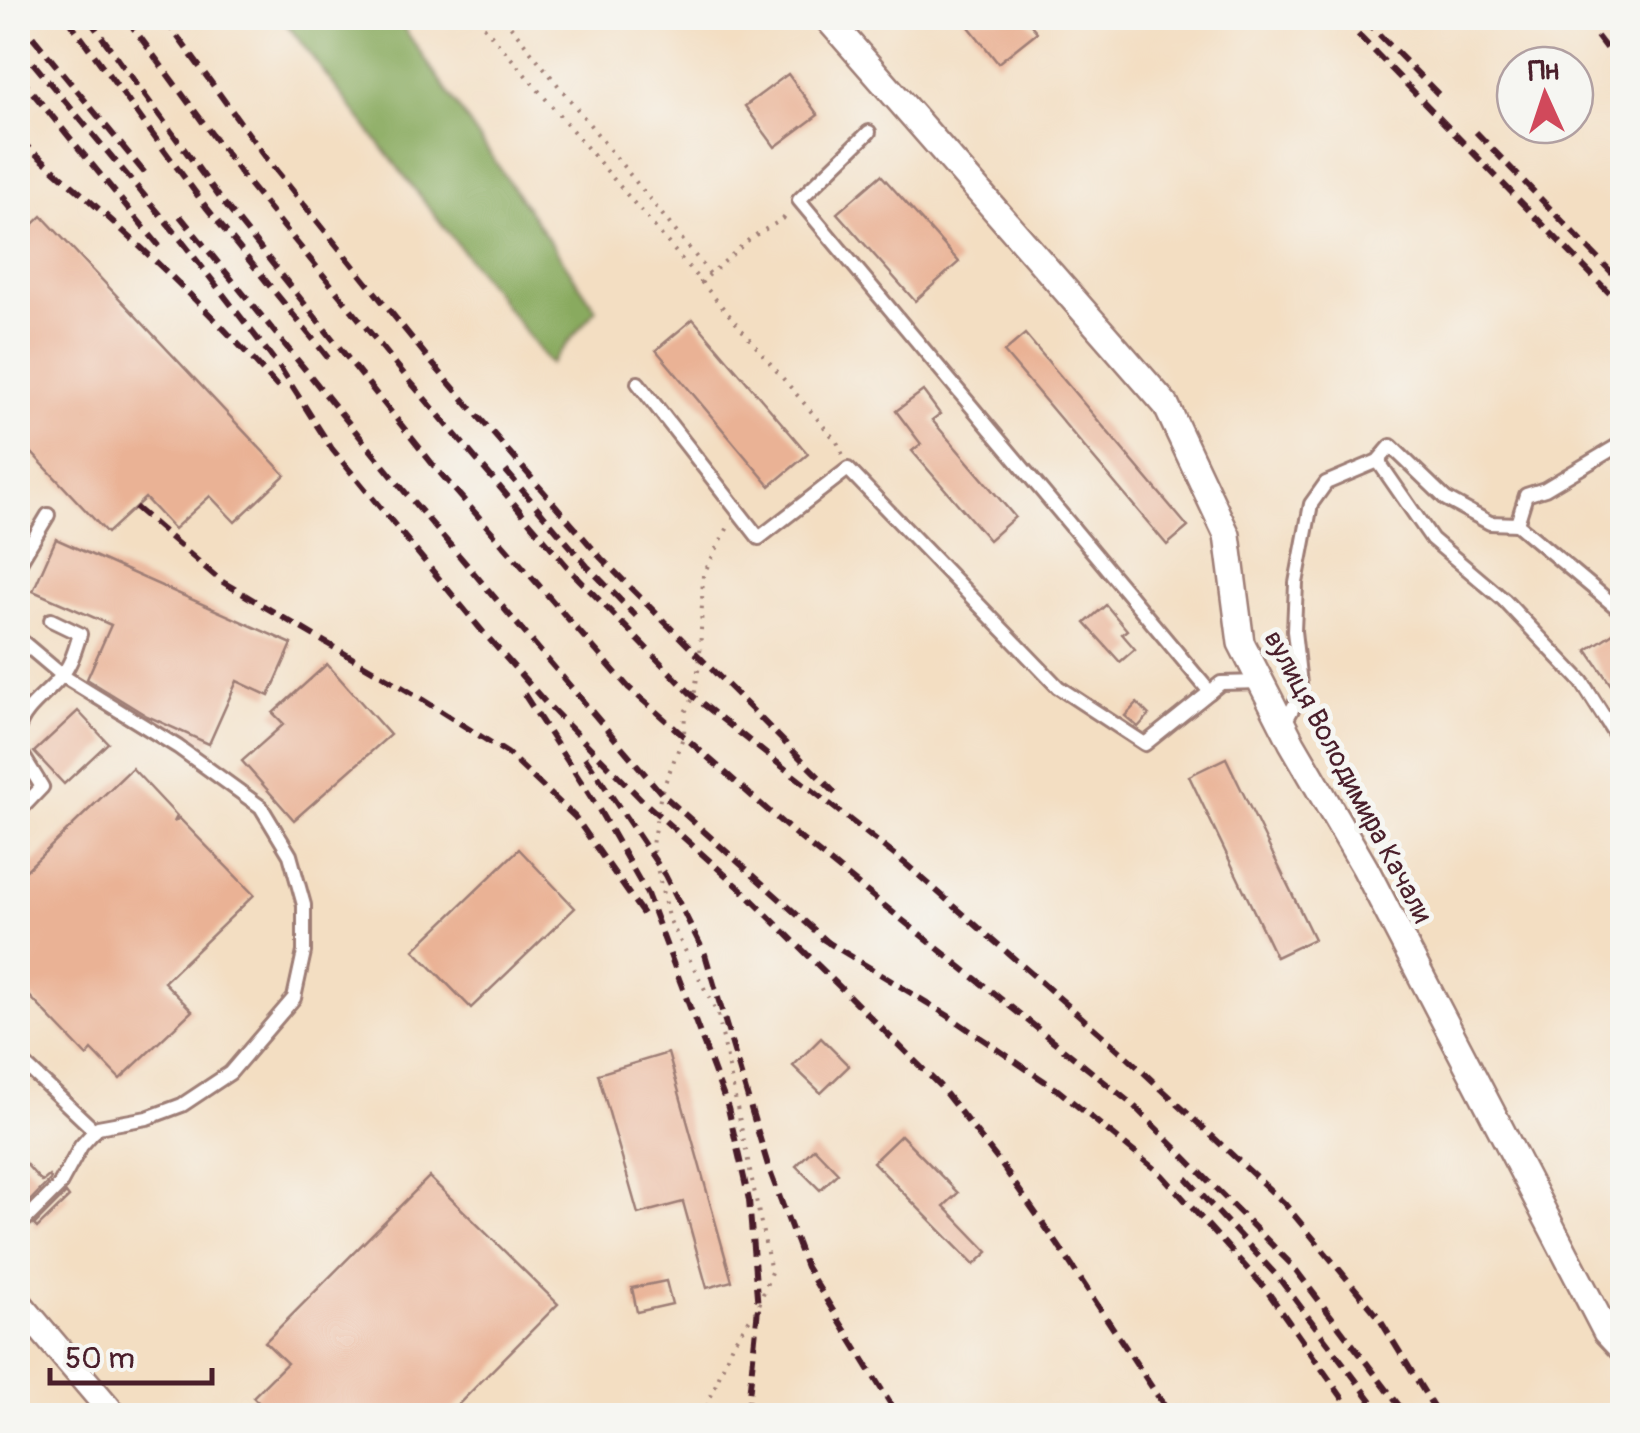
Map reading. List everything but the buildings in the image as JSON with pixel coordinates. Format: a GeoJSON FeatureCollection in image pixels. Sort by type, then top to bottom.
{"type":"FeatureCollection","features":[{"type":"Feature","properties":{"kind":"street","name":"вулиця Володимира Качали"},"geometry":{"type":"LineString","coordinates":[[827,18],[1166,405],[1228,535],[1241,644],[1283,726],[1366,868],[1606,1332],[1622,1349]]}},
{"type":"Feature","properties":{"kind":"street"},"geometry":{"type":"LineString","coordinates":[[18,1302],[115,1416]]}},
{"type":"Feature","properties":{"kind":"lane"},"geometry":{"type":"LineString","coordinates":[[869,132],[799,200],[1210,692]]}},
{"type":"Feature","properties":{"kind":"lane"},"geometry":{"type":"LineString","coordinates":[[638,383],[760,538],[848,469],[1058,686],[1146,744],[1221,684],[1261,682]]}},
{"type":"Feature","properties":{"kind":"lane"},"geometry":{"type":"LineString","coordinates":[[1517,524],[1526,496],[1619,445],[1622,447]]}},
{"type":"Feature","properties":{"kind":"lane"},"geometry":{"type":"LineString","coordinates":[[1283,726],[1301,692],[1294,631],[1296,583],[1312,504],[1326,483],[1378,461],[1390,446],[1446,498],[1490,523],[1517,524],[1622,612]]}},
{"type":"Feature","properties":{"kind":"lane"},"geometry":{"type":"LineString","coordinates":[[1378,461],[1432,538],[1504,600],[1582,682],[1622,745]]}},
{"type":"Feature","properties":{"kind":"lane"},"geometry":{"type":"LineString","coordinates":[[18,566],[48,515]]}},
{"type":"Feature","properties":{"kind":"lane"},"geometry":{"type":"LineString","coordinates":[[18,730],[20,719],[63,676],[74,656],[80,634],[50,620]]}},
{"type":"Feature","properties":{"kind":"lane"},"geometry":{"type":"LineString","coordinates":[[18,1227],[60,1186],[81,1146],[98,1127],[147,1118],[182,1105],[230,1074],[294,998],[304,952],[304,905],[290,855],[261,807],[178,747],[20,645]]}},
{"type":"Feature","properties":{"kind":"lane"},"geometry":{"type":"LineString","coordinates":[[18,748],[42,787],[18,812]]}},
{"type":"Feature","properties":{"kind":"lane"},"geometry":{"type":"LineString","coordinates":[[18,1058],[95,1131]]}},
{"type":"Feature","properties":{"kind":"path"},"geometry":{"type":"LineString","coordinates":[[477,18],[837,442],[848,469]]}},
{"type":"Feature","properties":{"kind":"path"},"geometry":{"type":"LineString","coordinates":[[504,18],[710,274]]}},
{"type":"Feature","properties":{"kind":"path"},"geometry":{"type":"LineString","coordinates":[[700,283],[752,237],[783,219],[799,200]]}},
{"type":"Feature","properties":{"kind":"path"},"geometry":{"type":"LineString","coordinates":[[703,1416],[732,1344],[758,1308],[771,1272],[718,1015],[668,917],[652,845],[661,793],[684,736],[685,712],[694,697],[700,658],[703,575],[737,509]]}},
{"type":"Feature","properties":{"kind":"green space"},"geometry":{"type":"Polygon","coordinates":[[[282,18],[397,18],[596,309],[550,364],[282,18]]]}},
{"type":"Feature","properties":{"kind":"railway"},"geometry":{"type":"LineString","coordinates":[[67,18],[206,207],[329,359]]}},
{"type":"Feature","properties":{"kind":"railway"},"geometry":{"type":"LineString","coordinates":[[88,18],[220,198],[434,466],[629,688],[795,834],[1133,1105],[1292,1265],[1407,1416]]}},
{"type":"Feature","properties":{"kind":"railway"},"geometry":{"type":"LineString","coordinates":[[126,18],[244,178],[572,572],[694,697],[907,865],[1127,1057],[1284,1203],[1377,1315],[1439,1416]]}},
{"type":"Feature","properties":{"kind":"railway"},"geometry":{"type":"LineString","coordinates":[[164,18],[267,159],[432,363],[601,558],[837,795]]}},
{"type":"Feature","properties":{"kind":"railway"},"geometry":{"type":"LineString","coordinates":[[1342,18],[1622,306]]}},
{"type":"Feature","properties":{"kind":"railway"},"geometry":{"type":"LineString","coordinates":[[1363,18],[1441,97]]}},
{"type":"Feature","properties":{"kind":"railway"},"geometry":{"type":"LineString","coordinates":[[1583,18],[1622,69]]}},
{"type":"Feature","properties":{"kind":"railway"},"geometry":{"type":"LineString","coordinates":[[18,19],[148,177]]}},
{"type":"Feature","properties":{"kind":"railway"},"geometry":{"type":"LineString","coordinates":[[18,45],[174,231],[281,369],[332,449],[483,632],[546,703],[644,802],[740,888],[940,1086],[1058,1245],[1171,1416]]}},
{"type":"Feature","properties":{"kind":"railway"},"geometry":{"type":"LineString","coordinates":[[18,75],[161,248]]}},
{"type":"Feature","properties":{"kind":"railway"},"geometry":{"type":"LineString","coordinates":[[1476,132],[1622,283]]}},
{"type":"Feature","properties":{"kind":"railway"},"geometry":{"type":"LineString","coordinates":[[18,139],[155,261],[282,392]]}},
{"type":"Feature","properties":{"kind":"railway"},"geometry":{"type":"LineString","coordinates":[[180,216],[405,492],[661,793],[830,944]]}},
{"type":"Feature","properties":{"kind":"railway"},"geometry":{"type":"LineString","coordinates":[[506,471],[587,566],[636,616]]}},
{"type":"Feature","properties":{"kind":"railway"},"geometry":{"type":"LineString","coordinates":[[135,507],[221,581],[507,753],[575,817],[643,914]]}},
{"type":"Feature","properties":{"kind":"railway"},"geometry":{"type":"LineString","coordinates":[[524,694],[598,808],[647,894],[728,1108],[749,1200],[758,1308],[747,1416]]}},
{"type":"Feature","properties":{"kind":"railway"},"geometry":{"type":"LineString","coordinates":[[585,757],[665,875],[705,954],[769,1169],[806,1267],[898,1416]]}},
{"type":"Feature","properties":{"kind":"railway"},"geometry":{"type":"LineString","coordinates":[[821,938],[947,1015],[1059,1091],[1162,1175],[1265,1288],[1355,1416]]}},
{"type":"Feature","properties":{"kind":"railway"},"geometry":{"type":"LineString","coordinates":[[1186,1178],[1278,1277],[1383,1416]]}}]}
